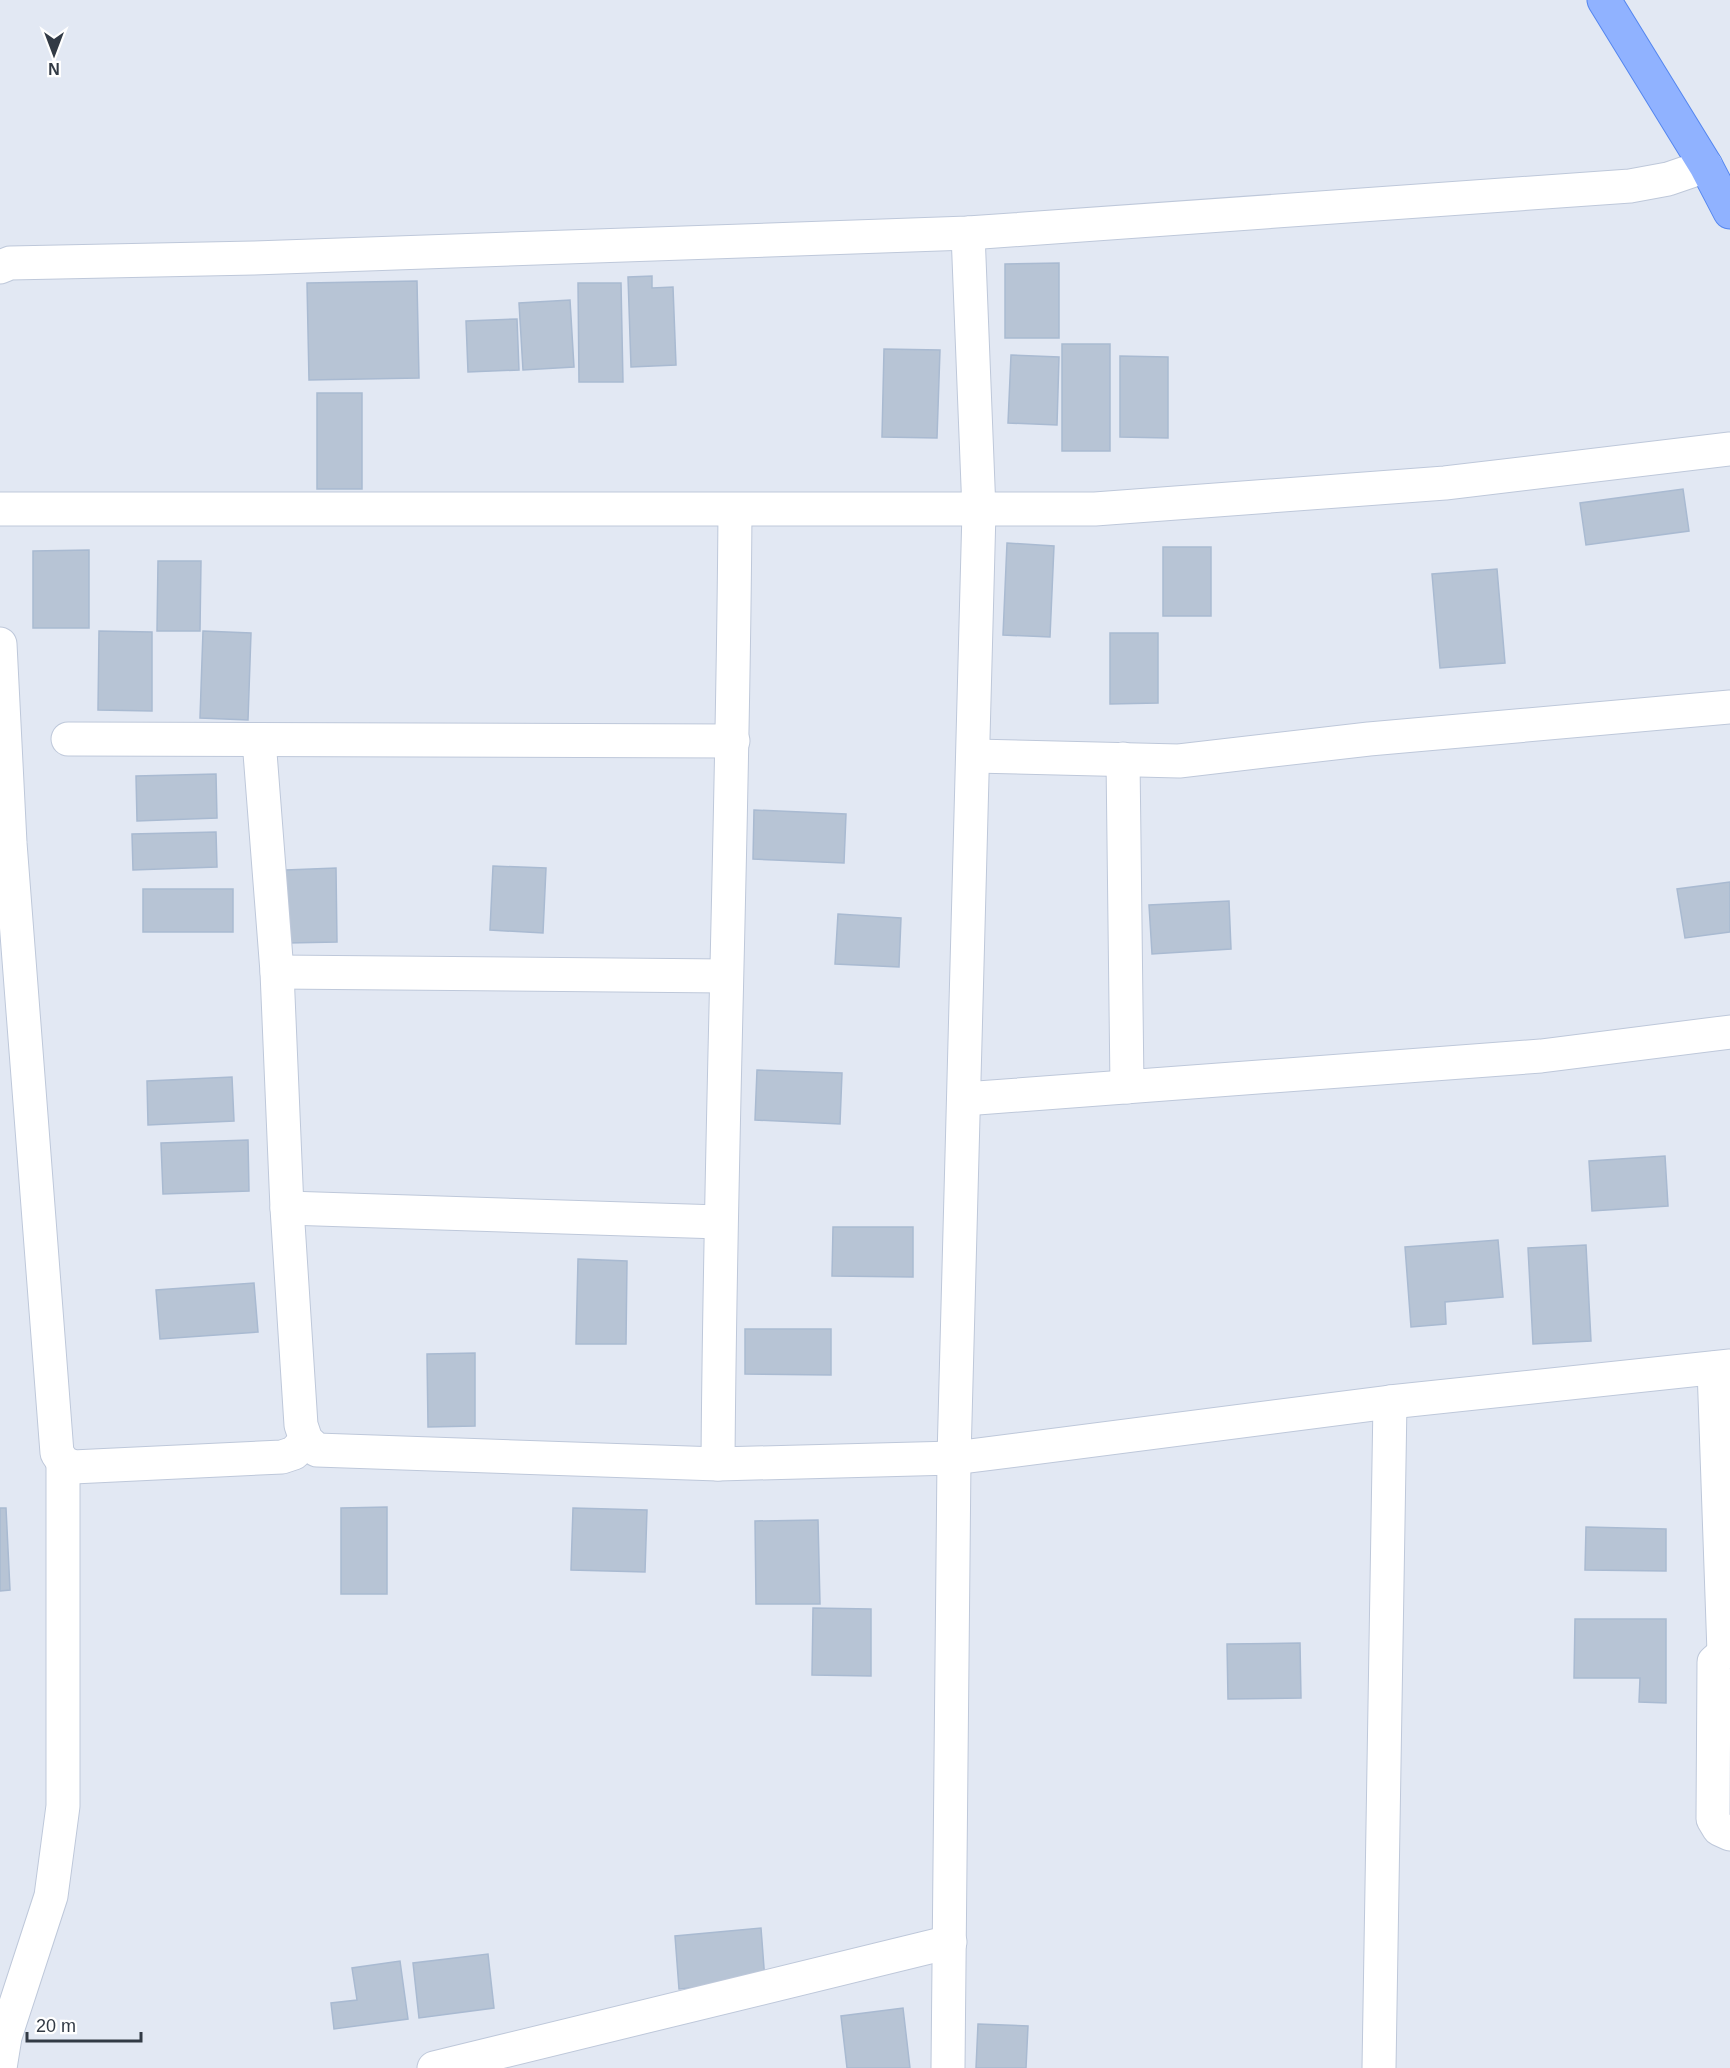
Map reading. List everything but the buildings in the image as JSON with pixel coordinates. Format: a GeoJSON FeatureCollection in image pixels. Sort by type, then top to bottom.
{"type":"FeatureCollection","features":[{"type":"Feature","properties":{"kind":"main road"},"geometry":{"type":"LineString","coordinates":[[1604,0],[1706,166],[1730,212]]}},
{"type":"Feature","properties":{"kind":"street"},"geometry":{"type":"LineString","coordinates":[[0,267],[10,263],[254,258],[968,234],[1630,186],[1668,179],[1706,166]]}},
{"type":"Feature","properties":{"kind":"street"},"geometry":{"type":"LineString","coordinates":[[948,2068],[954,1458],[979,511],[968,234]]}},
{"type":"Feature","properties":{"kind":"street"},"geometry":{"type":"LineString","coordinates":[[0,509],[979,511],[1095,509],[1445,483],[1730,449]]}},
{"type":"Feature","properties":{"kind":"street"},"geometry":{"type":"LineString","coordinates":[[718,1464],[725,976],[734,741],[735,511]]}},
{"type":"Feature","properties":{"kind":"street"},"geometry":{"type":"LineString","coordinates":[[0,644],[5,844],[57,1453],[63,1462],[73,1467],[282,1457],[294,1453],[306,1440]]}},
{"type":"Feature","properties":{"kind":"street"},"geometry":{"type":"LineString","coordinates":[[974,756],[1179,761],[1369,739],[1730,707]]}},
{"type":"Feature","properties":{"kind":"street"},"geometry":{"type":"LineString","coordinates":[[68,739],[734,741]]}},
{"type":"Feature","properties":{"kind":"street"},"geometry":{"type":"LineString","coordinates":[[259,740],[277,972],[287,1208],[301,1425],[306,1440],[317,1450],[718,1464],[954,1458],[1390,1402],[1722,1367],[1727,1653],[1714,1662],[1713,1819],[1719,1829],[1730,1834]]}},
{"type":"Feature","properties":{"kind":"street"},"geometry":{"type":"LineString","coordinates":[[1123,759],[1127,1087]]}},
{"type":"Feature","properties":{"kind":"street"},"geometry":{"type":"LineString","coordinates":[[277,972],[725,976]]}},
{"type":"Feature","properties":{"kind":"street"},"geometry":{"type":"LineString","coordinates":[[964,1099],[1541,1056],[1730,1032]]}},
{"type":"Feature","properties":{"kind":"street"},"geometry":{"type":"LineString","coordinates":[[287,1208],[720,1221]]}},
{"type":"Feature","properties":{"kind":"street"},"geometry":{"type":"LineString","coordinates":[[1379,2068],[1390,1402]]}},
{"type":"Feature","properties":{"kind":"street"},"geometry":{"type":"LineString","coordinates":[[0,2068],[5,2037],[51,1896],[63,1806],[63,1462]]}},
{"type":"Feature","properties":{"kind":"street"},"geometry":{"type":"LineString","coordinates":[[434,2068],[950,1942]]}}]}
